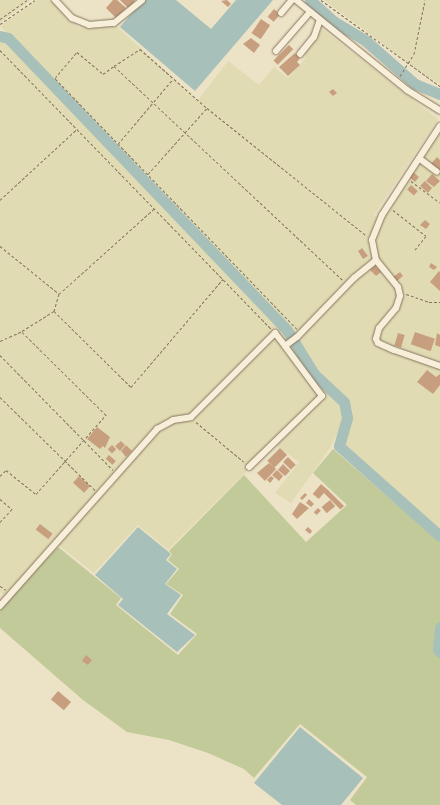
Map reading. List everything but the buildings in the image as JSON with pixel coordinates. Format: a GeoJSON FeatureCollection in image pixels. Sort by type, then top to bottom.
{"type":"FeatureCollection","features":[{"type":"Feature","properties":{"kind":"street"},"geometry":{"type":"LineString","coordinates":[[55,0],[78,22],[98,25],[114,23],[142,0]]}},
{"type":"Feature","properties":{"kind":"street"},"geometry":{"type":"LineString","coordinates":[[281,13],[292,0]]}},
{"type":"Feature","properties":{"kind":"street"},"geometry":{"type":"LineString","coordinates":[[296,0],[407,90],[440,111]]}},
{"type":"Feature","properties":{"kind":"street"},"geometry":{"type":"LineString","coordinates":[[276,51],[310,12]]}},
{"type":"Feature","properties":{"kind":"street"},"geometry":{"type":"LineString","coordinates":[[300,54],[314,38],[320,20]]}},
{"type":"Feature","properties":{"kind":"street"},"geometry":{"type":"LineString","coordinates":[[440,126],[376,227],[372,240],[376,260],[398,287],[399,292],[396,308],[379,328],[376,339],[378,343],[440,366]]}},
{"type":"Feature","properties":{"kind":"street"},"geometry":{"type":"LineString","coordinates":[[420,159],[437,172]]}},
{"type":"Feature","properties":{"kind":"street"},"geometry":{"type":"LineString","coordinates":[[286,345],[299,336],[347,284],[376,260]]}},
{"type":"Feature","properties":{"kind":"street"},"geometry":{"type":"LineString","coordinates":[[0,606],[157,429],[173,420],[191,417],[274,333],[286,345],[322,396],[250,467]]}},
{"type":"Feature","properties":{"kind":"path"},"geometry":{"type":"LineString","coordinates":[[0,19],[27,0]]}},
{"type":"Feature","properties":{"kind":"path"},"geometry":{"type":"LineString","coordinates":[[0,24],[34,0]]}},
{"type":"Feature","properties":{"kind":"path"},"geometry":{"type":"LineString","coordinates":[[321,0],[408,66],[440,86]]}},
{"type":"Feature","properties":{"kind":"path"},"geometry":{"type":"LineString","coordinates":[[398,78],[408,66],[414,54],[425,0]]}},
{"type":"Feature","properties":{"kind":"path"},"geometry":{"type":"LineString","coordinates":[[299,336],[291,321],[255,287],[55,78],[77,52],[103,74],[140,49],[207,108],[372,240]]}},
{"type":"Feature","properties":{"kind":"path"},"geometry":{"type":"LineString","coordinates":[[0,50],[223,278],[274,333]]}},
{"type":"Feature","properties":{"kind":"path"},"geometry":{"type":"LineString","coordinates":[[114,66],[347,284]]}},
{"type":"Feature","properties":{"kind":"path"},"geometry":{"type":"LineString","coordinates":[[118,144],[173,78]]}},
{"type":"Feature","properties":{"kind":"path"},"geometry":{"type":"LineString","coordinates":[[147,175],[207,108]]}},
{"type":"Feature","properties":{"kind":"path"},"geometry":{"type":"LineString","coordinates":[[0,200],[77,128]]}},
{"type":"Feature","properties":{"kind":"path"},"geometry":{"type":"LineString","coordinates":[[407,179],[440,203]]}},
{"type":"Feature","properties":{"kind":"path"},"geometry":{"type":"LineString","coordinates":[[389,206],[426,236],[414,251]]}},
{"type":"Feature","properties":{"kind":"path"},"geometry":{"type":"LineString","coordinates":[[0,341],[22,332],[54,311],[59,294],[155,208]]}},
{"type":"Feature","properties":{"kind":"path"},"geometry":{"type":"LineString","coordinates":[[0,246],[59,294]]}},
{"type":"Feature","properties":{"kind":"path"},"geometry":{"type":"LineString","coordinates":[[54,311],[131,387],[223,278]]}},
{"type":"Feature","properties":{"kind":"path"},"geometry":{"type":"LineString","coordinates":[[399,292],[429,302],[440,302]]}},
{"type":"Feature","properties":{"kind":"path"},"geometry":{"type":"LineString","coordinates":[[0,476],[6,470],[36,494],[106,415],[22,332]]}},
{"type":"Feature","properties":{"kind":"path"},"geometry":{"type":"LineString","coordinates":[[0,355],[118,474]]}},
{"type":"Feature","properties":{"kind":"path"},"geometry":{"type":"LineString","coordinates":[[0,397],[64,461],[100,494]]}},
{"type":"Feature","properties":{"kind":"path"},"geometry":{"type":"LineString","coordinates":[[191,417],[250,467]]}},
{"type":"Feature","properties":{"kind":"path"},"geometry":{"type":"LineString","coordinates":[[0,499],[12,509],[0,522]]}},
{"type":"Feature","properties":{"kind":"shaded area"},"geometry":{"type":"Polygon","coordinates":[[[0,0],[31,0],[0,23],[0,0]]]}},
{"type":"Feature","properties":{"kind":"shaded area"},"geometry":{"type":"Polygon","coordinates":[[[37,0],[51,0],[79,28],[115,25],[198,100],[228,61],[259,85],[274,67],[288,78],[306,58],[304,53],[322,29],[438,119],[374,215],[382,219],[440,126],[440,533],[340,442],[347,421],[346,399],[314,368],[295,341],[285,321],[251,289],[0,26],[37,0]]]}},
{"type":"Feature","properties":{"kind":"shaded area"},"geometry":{"type":"Polygon","coordinates":[[[324,0],[440,0],[440,84],[423,74],[324,0]]]}},
{"type":"Feature","properties":{"kind":"shaded area"},"geometry":{"type":"Polygon","coordinates":[[[0,40],[7,42],[179,225],[286,331],[312,376],[340,406],[343,422],[330,448],[291,503],[275,493],[299,462],[274,444],[168,550],[138,525],[94,573],[57,544],[26,578],[5,596],[0,592],[0,40]]]}},
{"type":"Feature","properties":{"kind":"green space"},"geometry":{"type":"Polygon","coordinates":[[[333,449],[440,542],[440,623],[436,649],[440,655],[440,805],[356,805],[350,800],[367,777],[300,724],[254,778],[244,769],[208,753],[169,740],[127,732],[83,700],[0,628],[0,605],[58,547],[121,598],[116,605],[178,655],[197,634],[170,614],[183,595],[166,584],[179,569],[168,560],[172,554],[169,551],[244,475],[306,542],[347,505],[313,473],[333,449]]]}},
{"type":"Feature","properties":{"kind":"water"},"geometry":{"type":"Polygon","coordinates":[[[143,0],[176,0],[211,29],[236,0],[273,0],[195,91],[120,27],[143,0]]]}},
{"type":"Feature","properties":{"kind":"water"},"geometry":{"type":"Polygon","coordinates":[[[138,527],[171,554],[166,560],[177,569],[165,584],[181,595],[167,614],[195,635],[177,652],[118,605],[123,599],[95,575],[138,527]]]}},
{"type":"Feature","properties":{"kind":"water"},"geometry":{"type":"Polygon","coordinates":[[[300,727],[363,778],[341,805],[282,805],[254,783],[300,727]]]}},
{"type":"Feature","properties":{"kind":"waterway"},"geometry":{"type":"LineString","coordinates":[[310,0],[333,21],[366,41],[415,84],[440,94]]}},
{"type":"Feature","properties":{"kind":"waterway"},"geometry":{"type":"LineString","coordinates":[[0,36],[8,38],[287,330],[314,374],[344,402],[347,418],[339,446],[440,536]]}},
{"type":"Feature","properties":{"kind":"waterway"},"geometry":{"type":"LineString","coordinates":[[440,627],[438,649],[440,652]]}}]}
